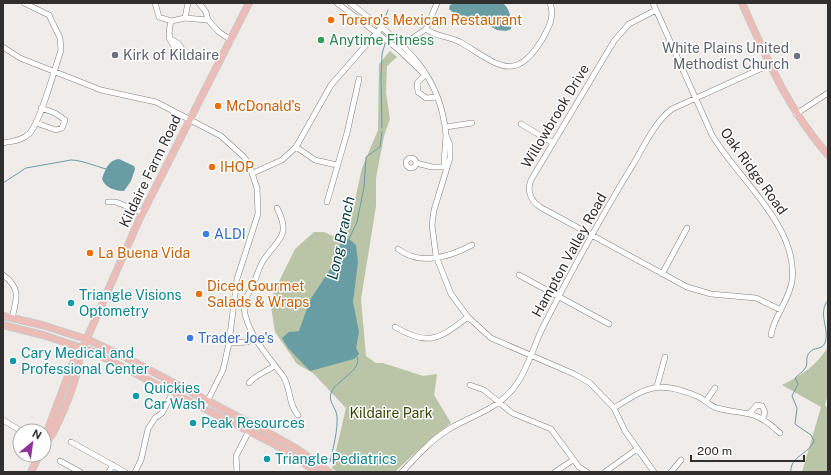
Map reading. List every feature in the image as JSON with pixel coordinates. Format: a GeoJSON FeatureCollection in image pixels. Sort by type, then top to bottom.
{"type":"FeatureCollection","features":[{"type":"Feature","properties":{"kind":"main road","name":"Kildaire Farm Road"},"geometry":{"type":"LineString","coordinates":[[52,435],[79,366],[80,354],[86,339],[143,213],[189,118],[249,3]]}},
{"type":"Feature","properties":{"kind":"main road"},"geometry":{"type":"LineString","coordinates":[[742,3],[769,65],[796,114],[828,155]]}},
{"type":"Feature","properties":{"kind":"main road"},"geometry":{"type":"LineString","coordinates":[[3,316],[86,339],[121,355],[208,400],[300,451],[329,472]]}},
{"type":"Feature","properties":{"kind":"main road"},"geometry":{"type":"LineString","coordinates":[[3,325],[43,335],[83,348],[249,431],[294,456],[316,472]]}},
{"type":"Feature","properties":{"kind":"street"},"geometry":{"type":"LineString","coordinates":[[3,143],[19,140],[25,137],[36,123],[61,46],[53,22],[46,12],[24,3]]}},
{"type":"Feature","properties":{"kind":"street"},"geometry":{"type":"LineString","coordinates":[[155,3],[159,17],[170,21],[185,18],[208,20]]}},
{"type":"Feature","properties":{"kind":"street"},"geometry":{"type":"LineString","coordinates":[[185,18],[188,3]]}},
{"type":"Feature","properties":{"kind":"street"},"geometry":{"type":"LineString","coordinates":[[199,3],[206,12],[208,20],[219,32],[230,40]]}},
{"type":"Feature","properties":{"kind":"street"},"geometry":{"type":"LineString","coordinates":[[337,3],[398,49],[425,75]]}},
{"type":"Feature","properties":{"kind":"street"},"geometry":{"type":"LineString","coordinates":[[350,3],[402,44],[420,64],[437,97],[446,127],[446,135],[450,141],[450,158],[446,167],[432,220],[436,256],[448,289],[468,317],[491,338],[585,380],[614,408],[625,431],[654,472]]}},
{"type":"Feature","properties":{"kind":"street"},"geometry":{"type":"LineString","coordinates":[[398,49],[402,44],[426,29],[437,3]]}},
{"type":"Feature","properties":{"kind":"street"},"geometry":{"type":"LineString","coordinates":[[426,29],[434,34],[459,41],[495,63],[509,66],[516,65],[523,63],[533,54],[548,29],[552,18],[550,3]]}},
{"type":"Feature","properties":{"kind":"street","name":"Oak Ridge Road"},"geometry":{"type":"LineString","coordinates":[[653,3],[695,98],[718,144],[777,222],[786,239],[792,256],[792,276],[788,294],[772,326],[771,335]]}},
{"type":"Feature","properties":{"kind":"street","name":"Willowbrook Drive"},"geometry":{"type":"LineString","coordinates":[[656,10],[632,21],[620,32],[531,180],[529,190],[531,197],[540,206],[593,236],[662,274],[700,292],[756,298],[781,310]]}},
{"type":"Feature","properties":{"kind":"street"},"geometry":{"type":"LineString","coordinates":[[170,21],[168,32],[170,38]]}},
{"type":"Feature","properties":{"kind":"street"},"geometry":{"type":"LineString","coordinates":[[253,172],[282,160],[296,147],[331,86],[381,28]]}},
{"type":"Feature","properties":{"kind":"street"},"geometry":{"type":"LineString","coordinates":[[3,47],[20,58],[101,90],[156,102],[189,118],[231,144],[244,157],[253,172],[258,195],[259,209],[237,279],[229,342],[223,370],[204,408]]}},
{"type":"Feature","properties":{"kind":"street","name":"Hampton Valley Road"},"geometry":{"type":"LineString","coordinates":[[402,472],[441,435],[500,403],[516,386],[531,356],[542,328],[625,176],[660,120],[672,109],[769,65]]}},
{"type":"Feature","properties":{"kind":"street"},"geometry":{"type":"LineString","coordinates":[[425,75],[417,83],[418,92],[426,98],[437,97]]}},
{"type":"Feature","properties":{"kind":"street"},"geometry":{"type":"LineString","coordinates":[[327,202],[347,133],[359,79]]}},
{"type":"Feature","properties":{"kind":"street"},"geometry":{"type":"LineString","coordinates":[[796,114],[828,92]]}},
{"type":"Feature","properties":{"kind":"street"},"geometry":{"type":"LineString","coordinates":[[36,123],[56,130],[62,128],[65,124],[65,120],[61,116],[41,108]]}},
{"type":"Feature","properties":{"kind":"street"},"geometry":{"type":"LineString","coordinates":[[446,127],[472,122]]}},
{"type":"Feature","properties":{"kind":"street"},"geometry":{"type":"LineString","coordinates":[[522,124],[553,142]]}},
{"type":"Feature","properties":{"kind":"street"},"geometry":{"type":"LineString","coordinates":[[296,147],[315,160],[337,165]]}},
{"type":"Feature","properties":{"kind":"street"},"geometry":{"type":"LineString","coordinates":[[416,164],[432,167],[446,167]]}},
{"type":"Feature","properties":{"kind":"street"},"geometry":{"type":"LineString","coordinates":[[108,202],[116,202],[143,213]]}},
{"type":"Feature","properties":{"kind":"street"},"geometry":{"type":"LineString","coordinates":[[277,208],[282,219],[283,229],[281,238],[277,245],[263,260],[245,298],[244,305],[246,318],[256,339],[286,381],[293,410],[298,415]]}},
{"type":"Feature","properties":{"kind":"street"},"geometry":{"type":"LineString","coordinates":[[662,274],[687,228]]}},
{"type":"Feature","properties":{"kind":"street"},"geometry":{"type":"LineString","coordinates":[[398,249],[405,255],[415,258],[436,256],[446,257],[472,245]]}},
{"type":"Feature","properties":{"kind":"street"},"geometry":{"type":"LineString","coordinates":[[3,275],[12,281],[16,291],[12,318]]}},
{"type":"Feature","properties":{"kind":"street"},"geometry":{"type":"LineString","coordinates":[[519,275],[609,324]]}},
{"type":"Feature","properties":{"kind":"street"},"geometry":{"type":"LineString","coordinates":[[395,327],[415,337],[436,338],[445,335],[468,317]]}},
{"type":"Feature","properties":{"kind":"street"},"geometry":{"type":"LineString","coordinates":[[229,342],[247,342],[256,339]]}},
{"type":"Feature","properties":{"kind":"street"},"geometry":{"type":"LineString","coordinates":[[657,386],[665,357]]}},
{"type":"Feature","properties":{"kind":"street"},"geometry":{"type":"LineString","coordinates":[[249,383],[253,378],[274,366]]}},
{"type":"Feature","properties":{"kind":"street"},"geometry":{"type":"LineString","coordinates":[[470,384],[484,390],[519,417],[551,429],[573,460],[579,467],[587,472]]}},
{"type":"Feature","properties":{"kind":"street"},"geometry":{"type":"LineString","coordinates":[[614,408],[637,393],[657,386],[682,391],[706,401],[717,408],[763,418],[780,433]]}},
{"type":"Feature","properties":{"kind":"street"},"geometry":{"type":"LineString","coordinates":[[706,401],[715,388]]}},
{"type":"Feature","properties":{"kind":"street"},"geometry":{"type":"LineString","coordinates":[[135,472],[141,460],[148,429],[155,418],[162,413],[173,392]]}},
{"type":"Feature","properties":{"kind":"street"},"geometry":{"type":"LineString","coordinates":[[750,414],[757,405],[762,406],[765,412],[763,418]]}},
{"type":"Feature","properties":{"kind":"street"},"geometry":{"type":"LineString","coordinates":[[3,420],[12,426]]}},
{"type":"Feature","properties":{"kind":"street"},"geometry":{"type":"LineString","coordinates":[[237,472],[236,456],[249,431]]}},
{"type":"Feature","properties":{"kind":"street"},"geometry":{"type":"LineString","coordinates":[[71,442],[125,472]]}},
{"type":"Feature","properties":{"kind":"street"},"geometry":{"type":"LineString","coordinates":[[605,472],[637,449]]}},
{"type":"Feature","properties":{"kind":"street"},"geometry":{"type":"LineString","coordinates":[[555,472],[573,460]]}},
{"type":"Feature","properties":{"kind":"street"},"geometry":{"type":"LineString","coordinates":[[671,472],[681,460]]}},
{"type":"Feature","properties":{"kind":"street"},"geometry":{"type":"LineString","coordinates":[[60,461],[80,472]]}},
{"type":"Feature","properties":{"kind":"street"},"geometry":{"type":"LineString","coordinates":[[109,472],[113,465]]}},
{"type":"Feature","properties":{"kind":"green space","name":"Kildaire Park"},"geometry":{"type":"Polygon","coordinates":[[[390,51],[397,57],[387,66],[386,93],[390,119],[384,136],[376,178],[376,206],[361,299],[366,356],[376,363],[383,363],[423,376],[437,374],[434,395],[451,423],[418,450],[395,472],[337,472],[332,468],[346,408],[313,373],[297,364],[275,332],[270,300],[295,249],[314,232],[324,232],[337,238],[350,223],[362,168],[378,130],[379,64],[390,51]]]}},
{"type":"Feature","properties":{"kind":"green space"},"geometry":{"type":"Polygon","coordinates":[[[828,347],[828,393],[825,405],[828,409],[828,472],[802,472],[821,407],[782,385],[796,378],[814,365],[828,347]]]}},
{"type":"Feature","properties":{"kind":"water"},"geometry":{"type":"Polygon","coordinates":[[[454,3],[503,3],[510,15],[511,29],[506,31],[497,30],[477,19],[455,14],[449,9],[450,5],[454,3]]]}},
{"type":"Feature","properties":{"kind":"water"},"geometry":{"type":"Polygon","coordinates":[[[119,159],[134,166],[135,169],[131,181],[124,191],[111,188],[103,182],[102,179],[110,163],[119,159]]]}},
{"type":"Feature","properties":{"kind":"water"},"geometry":{"type":"Polygon","coordinates":[[[349,239],[356,245],[358,262],[353,302],[359,332],[356,348],[359,354],[354,359],[310,371],[288,348],[282,338],[289,332],[299,331],[310,300],[331,268],[342,240],[349,239]]]}},
{"type":"Feature","properties":{"kind":"waterway","name":"Long Branch"},"geometry":{"type":"LineString","coordinates":[[384,20],[388,10]]}},
{"type":"Feature","properties":{"kind":"waterway","name":"Long Branch"},"geometry":{"type":"LineString","coordinates":[[382,128],[381,80],[382,54],[385,44]]}},
{"type":"Feature","properties":{"kind":"waterway","name":"Long Branch"},"geometry":{"type":"LineString","coordinates":[[349,239],[357,222],[364,187],[366,157],[380,147],[382,132]]}},
{"type":"Feature","properties":{"kind":"waterway"},"geometry":{"type":"LineString","coordinates":[[3,183],[26,168],[71,160],[84,162],[106,169]]}},
{"type":"Feature","properties":{"kind":"waterway"},"geometry":{"type":"LineString","coordinates":[[791,472],[793,463],[812,445],[814,441],[811,435],[795,424],[797,408],[792,396],[798,384],[795,378],[806,367],[808,354],[812,350],[822,347],[825,343],[826,332],[824,311],[828,300]]}},
{"type":"Feature","properties":{"kind":"waterway","name":"Long Branch"},"geometry":{"type":"LineString","coordinates":[[330,462],[337,428],[337,416],[330,396],[338,384],[356,366],[358,362],[357,357]]}},
{"type":"Feature","properties":{"kind":"place","name":"Torero's Mexican Restaurant"},"geometry":{"type":"Point","coordinates":[331,20]}},
{"type":"Feature","properties":{"kind":"place","name":"Anytime Fitness"},"geometry":{"type":"Point","coordinates":[321,40]}},
{"type":"Feature","properties":{"kind":"place","name":"Kirk of Kildaire"},"geometry":{"type":"Point","coordinates":[115,55]}},
{"type":"Feature","properties":{"kind":"place","name":"White Plains United Methodist Church"},"geometry":{"type":"Point","coordinates":[797,56]}},
{"type":"Feature","properties":{"kind":"place","name":"McDonald's"},"geometry":{"type":"Point","coordinates":[218,106]}},
{"type":"Feature","properties":{"kind":"place","name":"IHOP"},"geometry":{"type":"Point","coordinates":[212,167]}},
{"type":"Feature","properties":{"kind":"place","name":"ALDI"},"geometry":{"type":"Point","coordinates":[206,234]}},
{"type":"Feature","properties":{"kind":"place","name":"La Buena Vida"},"geometry":{"type":"Point","coordinates":[90,253]}},
{"type":"Feature","properties":{"kind":"place","name":"Diced Gourmet Salads & Wraps"},"geometry":{"type":"Point","coordinates":[199,294]}},
{"type":"Feature","properties":{"kind":"place","name":"Triangle Visions Optometry"},"geometry":{"type":"Point","coordinates":[71,303]}},
{"type":"Feature","properties":{"kind":"place","name":"Trader Joe's"},"geometry":{"type":"Point","coordinates":[190,338]}},
{"type":"Feature","properties":{"kind":"place","name":"Cary Medical and Professional Center"},"geometry":{"type":"Point","coordinates":[13,361]}},
{"type":"Feature","properties":{"kind":"place","name":"Quickies Car Wash"},"geometry":{"type":"Point","coordinates":[136,396]}},
{"type":"Feature","properties":{"kind":"place","name":"Peak Resources"},"geometry":{"type":"Point","coordinates":[193,423]}},
{"type":"Feature","properties":{"kind":"place","name":"Triangle Pediatrics"},"geometry":{"type":"Point","coordinates":[267,459]}}]}
